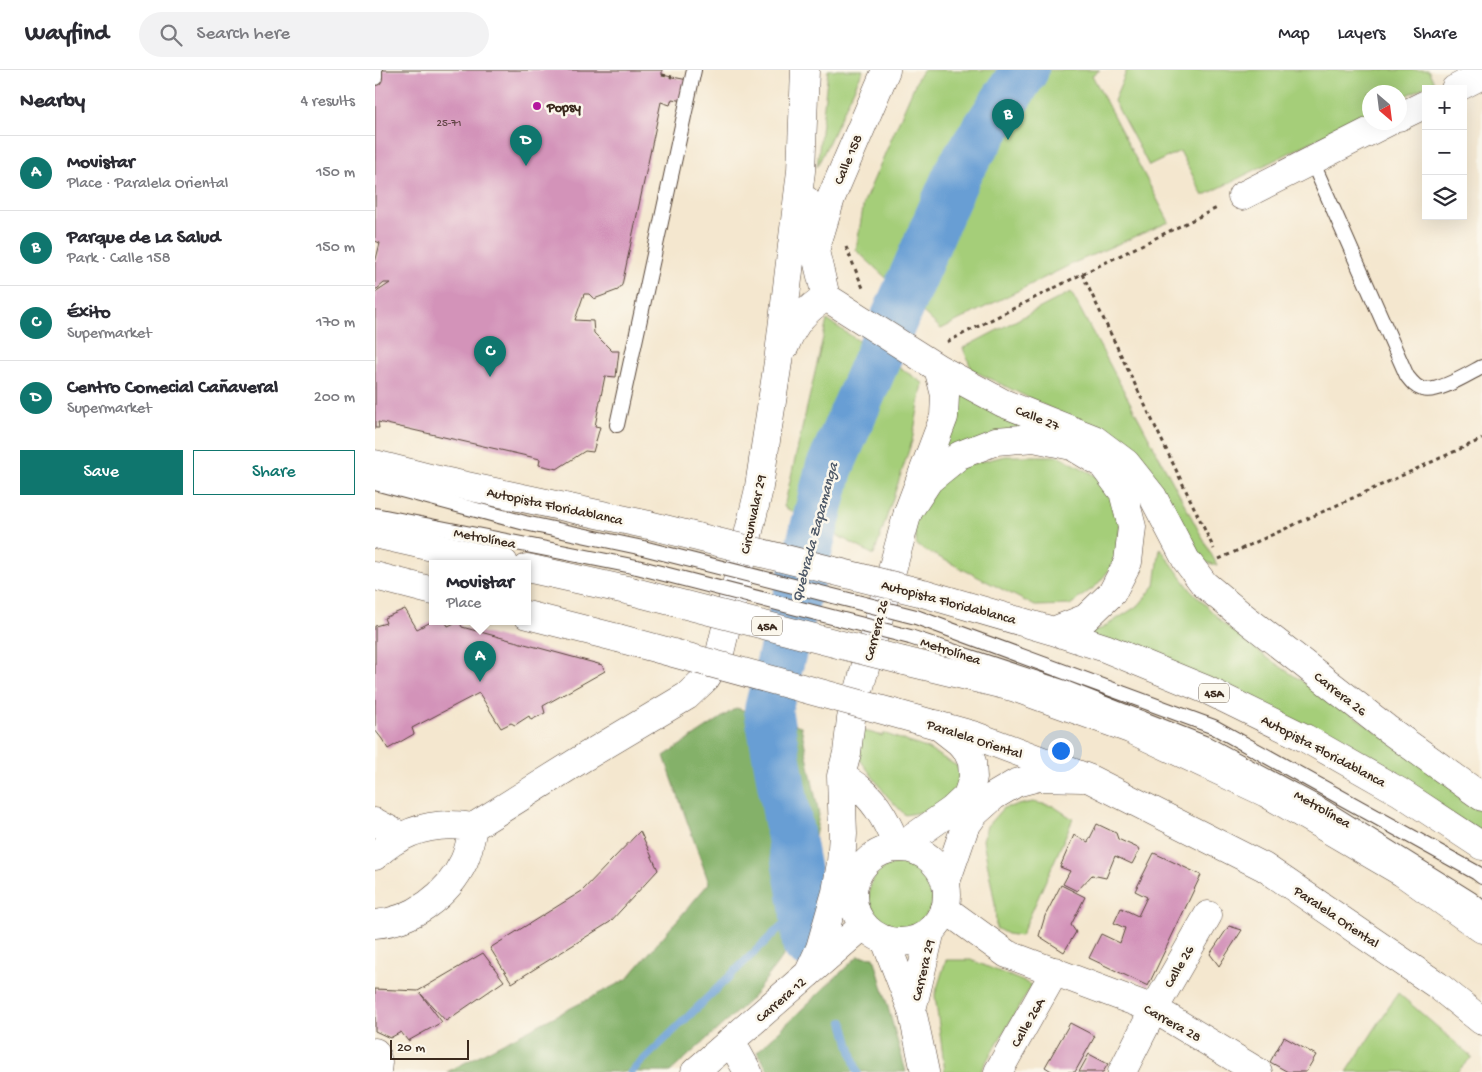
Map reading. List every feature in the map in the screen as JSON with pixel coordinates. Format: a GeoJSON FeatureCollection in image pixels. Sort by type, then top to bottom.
{"type":"FeatureCollection","features":[{"type":"Feature","properties":{"kind":"main road","name":"Circunvalar 29"},"geometry":{"type":"LineString","coordinates":[[473,827],[687,696],[706,678],[719,657],[757,493],[778,362],[801,172],[805,70]]}},
{"type":"Feature","properties":{"kind":"main road","name":"Calle 158"},"geometry":{"type":"LineString","coordinates":[[815,251],[831,198],[886,70]]}},
{"type":"Feature","properties":{"kind":"main road"},"geometry":{"type":"LineString","coordinates":[[1463,85],[1482,76]]}},
{"type":"Feature","properties":{"kind":"main road"},"geometry":{"type":"LineString","coordinates":[[1407,113],[1422,106]]}},
{"type":"Feature","properties":{"kind":"main road"},"geometry":{"type":"LineString","coordinates":[[1242,196],[1372,130]]}},
{"type":"Feature","properties":{"kind":"main road"},"geometry":{"type":"LineString","coordinates":[[778,362],[791,330],[802,315],[826,297],[815,251],[801,172]]}},
{"type":"Feature","properties":{"kind":"main road","name":"Calle 27"},"geometry":{"type":"LineString","coordinates":[[826,297],[852,314],[938,358],[1003,403],[1094,439],[1126,463],[1153,497],[1186,560],[1204,584]]}},
{"type":"Feature","properties":{"kind":"main road","name":"Carrera 26"},"geometry":{"type":"LineString","coordinates":[[808,974],[820,948],[836,892],[841,863],[843,834],[841,776],[847,753],[851,719],[908,512],[944,417],[945,395],[938,358]]}},
{"type":"Feature","properties":{"kind":"main road"},"geometry":{"type":"LineString","coordinates":[[908,512],[929,480],[960,455],[996,441],[1034,438],[1072,446],[1102,464],[1123,492],[1132,527],[1128,562],[1112,593],[1086,618],[1053,631]]}},
{"type":"Feature","properties":{"kind":"main road","name":"Autopista Floridablanca"},"geometry":{"type":"LineString","coordinates":[[375,464],[646,536],[919,605],[1053,631],[1105,648],[1207,690],[1305,738],[1401,792],[1482,846]]}},
{"type":"Feature","properties":{"kind":"main road"},"geometry":{"type":"LineString","coordinates":[[375,534],[491,560]]}},
{"type":"Feature","properties":{"kind":"main road","name":"45A"},"geometry":{"type":"LineString","coordinates":[[531,568],[634,579],[907,649],[1130,730],[1266,793],[1403,873],[1482,928]]}},
{"type":"Feature","properties":{"kind":"main road"},"geometry":{"type":"LineString","coordinates":[[375,576],[429,590]]}},
{"type":"Feature","properties":{"kind":"main road","name":"Carrera 26"},"geometry":{"type":"LineString","coordinates":[[1204,584],[1386,728],[1482,797]]}},
{"type":"Feature","properties":{"kind":"main road","name":"Paralela Oriental"},"geometry":{"type":"LineString","coordinates":[[531,616],[936,724],[976,736],[1087,778],[1264,866],[1437,985],[1482,1021]]}},
{"type":"Feature","properties":{"kind":"main road"},"geometry":{"type":"LineString","coordinates":[[898,848],[952,810],[967,796],[973,778],[972,762],[967,751],[959,742],[936,724]]}},
{"type":"Feature","properties":{"kind":"main road"},"geometry":{"type":"LineString","coordinates":[[841,776],[861,790],[877,807],[889,826],[898,848]]}},
{"type":"Feature","properties":{"kind":"main road"},"geometry":{"type":"LineString","coordinates":[[946,882],[965,827],[993,796],[1016,783],[1039,777],[1087,778]]}},
{"type":"Feature","properties":{"kind":"main road"},"geometry":{"type":"LineString","coordinates":[[375,822],[401,836]]}},
{"type":"Feature","properties":{"kind":"main road"},"geometry":{"type":"LineString","coordinates":[[375,856],[401,836],[419,830],[438,825],[458,824],[473,827],[470,844],[464,860],[444,890],[416,912],[400,919],[375,924]]}},
{"type":"Feature","properties":{"kind":"main road"},"geometry":{"type":"LineString","coordinates":[[890,849],[909,849],[929,857],[942,872],[946,882],[948,896],[938,920],[925,935],[912,940],[898,942],[874,932],[856,910],[853,902],[854,884],[857,876],[874,856],[890,849]]}},
{"type":"Feature","properties":{"kind":"main road","name":"Calle 26"},"geometry":{"type":"LineString","coordinates":[[1122,1072],[1154,1009],[1208,915]]}},
{"type":"Feature","properties":{"kind":"main road","name":"Carrera 29"},"geometry":{"type":"LineString","coordinates":[[912,1010],[938,920]]}},
{"type":"Feature","properties":{"kind":"main road","name":"Carrera 28"},"geometry":{"type":"LineString","coordinates":[[938,920],[1007,954],[1154,1009],[1258,1072]]}},
{"type":"Feature","properties":{"kind":"main road","name":"Carrera 12"},"geometry":{"type":"LineString","coordinates":[[695,1072],[808,974],[874,932]]}},
{"type":"Feature","properties":{"kind":"main road","name":"Carrera 29"},"geometry":{"type":"LineString","coordinates":[[874,932],[912,1010],[925,1072]]}},
{"type":"Feature","properties":{"kind":"main road","name":"Calle 26A"},"geometry":{"type":"LineString","coordinates":[[998,1072],[1055,972]]}},
{"type":"Feature","properties":{"kind":"main road"},"geometry":{"type":"LineString","coordinates":[[731,1041],[748,1072]]}},
{"type":"Feature","properties":{"kind":"main road"},"geometry":{"type":"LineString","coordinates":[[375,1052],[378,1062],[377,1072]]}},
{"type":"Feature","properties":{"kind":"lane"},"geometry":{"type":"LineString","coordinates":[[375,70],[375,78]]}},
{"type":"Feature","properties":{"kind":"lane"},"geometry":{"type":"LineString","coordinates":[[617,425],[694,70]]}},
{"type":"Feature","properties":{"kind":"lane"},"geometry":{"type":"LineString","coordinates":[[1312,161],[1407,376],[1413,384],[1420,389],[1439,388],[1482,367]]}},
{"type":"Feature","properties":{"kind":"lane","name":"Metrolínea"},"geometry":{"type":"LineString","coordinates":[[375,483],[525,523],[646,536]]}},
{"type":"Feature","properties":{"kind":"lane","name":"Metrolínea"},"geometry":{"type":"LineString","coordinates":[[375,515],[634,579]]}},
{"type":"Feature","properties":{"kind":"lane","name":"Metrolínea"},"geometry":{"type":"LineString","coordinates":[[919,605],[1214,727],[1482,877]]}},
{"type":"Feature","properties":{"kind":"lane","name":"Metrolínea"},"geometry":{"type":"LineString","coordinates":[[907,649],[1065,688],[1207,744],[1324,807],[1471,899],[1482,908]]}},
{"type":"Feature","properties":{"kind":"path"},"geometry":{"type":"LineString","coordinates":[[938,358],[1082,274],[1242,196]]}},
{"type":"Feature","properties":{"kind":"path"},"geometry":{"type":"LineString","coordinates":[[1082,274],[1219,559],[1482,439]]}},
{"type":"Feature","properties":{"kind":"green space"},"geometry":{"type":"Polygon","coordinates":[[[828,70],[863,70],[817,167],[828,70]]]}},
{"type":"Feature","properties":{"kind":"green space"},"geometry":{"type":"Polygon","coordinates":[[[923,70],[1100,70],[1092,75],[1169,222],[1076,262],[941,329],[856,250],[864,202],[918,77],[923,70]]]}},
{"type":"Feature","properties":{"kind":"green space"},"geometry":{"type":"Polygon","coordinates":[[[1127,70],[1428,70],[1434,82],[1422,85],[1422,88],[1407,96],[1407,85],[1362,85],[1362,116],[1203,196],[1180,151],[1149,166],[1114,101],[1127,70]]]}},
{"type":"Feature","properties":{"kind":"green space"},"geometry":{"type":"Polygon","coordinates":[[[1071,292],[1217,565],[1204,562],[1150,472],[1111,438],[972,370],[963,348],[1071,292]]]}},
{"type":"Feature","properties":{"kind":"green space"},"geometry":{"type":"Polygon","coordinates":[[[827,320],[923,383],[912,441],[874,555],[784,507],[827,320]]]}},
{"type":"Feature","properties":{"kind":"green space"},"geometry":{"type":"Polygon","coordinates":[[[957,391],[1037,427],[938,452],[957,391]]]}},
{"type":"Feature","properties":{"kind":"green space"},"geometry":{"type":"Polygon","coordinates":[[[1005,456],[1059,456],[1102,479],[1122,512],[1115,563],[1096,586],[1070,605],[1035,606],[917,546],[913,522],[927,492],[963,466],[1005,456]]]}},
{"type":"Feature","properties":{"kind":"green space"},"geometry":{"type":"Polygon","coordinates":[[[1160,548],[1190,589],[1224,624],[1266,657],[1360,720],[1482,807],[1482,836],[1082,632],[1101,629],[1139,605],[1155,585],[1160,548]]]}},
{"type":"Feature","properties":{"kind":"green space"},"geometry":{"type":"Polygon","coordinates":[[[736,708],[801,726],[819,815],[796,939],[751,999],[670,1072],[447,1072],[627,979],[709,883],[664,756],[736,708]]]}},
{"type":"Feature","properties":{"kind":"green space"},"geometry":{"type":"Polygon","coordinates":[[[857,729],[883,736],[883,733],[926,748],[957,766],[963,782],[937,809],[905,815],[887,796],[858,757],[857,729]]]}},
{"type":"Feature","properties":{"kind":"green space"},"geometry":{"type":"Polygon","coordinates":[[[1033,802],[1053,806],[1073,819],[1021,936],[1007,934],[996,928],[995,904],[983,840],[987,826],[1003,808],[1033,802]]]}},
{"type":"Feature","properties":{"kind":"green space"},"geometry":{"type":"Polygon","coordinates":[[[895,863],[907,863],[924,872],[931,883],[933,895],[931,907],[924,918],[907,927],[895,927],[883,922],[874,913],[869,901],[869,889],[874,877],[883,868],[895,863]]]}},
{"type":"Feature","properties":{"kind":"green space"},"geometry":{"type":"Polygon","coordinates":[[[858,956],[874,957],[906,1072],[769,1072],[757,1052],[858,956]]]}},
{"type":"Feature","properties":{"kind":"green space"},"geometry":{"type":"Polygon","coordinates":[[[946,960],[971,960],[1032,985],[980,1072],[945,1072],[935,995],[946,960]]]}},
{"type":"Feature","properties":{"kind":"green space"},"geometry":{"type":"Polygon","coordinates":[[[1398,993],[1472,1057],[1457,1072],[1347,1072],[1398,993]]]}},
{"type":"Feature","properties":{"kind":"building"},"geometry":{"type":"Polygon","coordinates":[[[375,70],[662,70],[662,75],[688,80],[685,101],[672,99],[670,105],[661,102],[622,285],[618,290],[594,299],[589,294],[584,294],[575,320],[593,321],[594,333],[612,351],[619,351],[616,377],[605,376],[595,426],[600,427],[593,452],[585,451],[557,469],[539,465],[540,459],[378,422],[379,428],[375,428],[375,293],[390,283],[384,283],[375,289],[375,263],[380,243],[375,241],[375,70]]]}},
{"type":"Feature","properties":{"kind":"building"},"geometry":{"type":"Polygon","coordinates":[[[405,609],[417,629],[429,623],[429,625],[461,625],[462,627],[602,665],[605,671],[543,706],[545,713],[531,720],[529,716],[515,725],[511,723],[501,728],[479,693],[412,728],[414,734],[388,749],[375,730],[375,626],[386,623],[384,618],[405,609]]]}},
{"type":"Feature","properties":{"kind":"building"},"geometry":{"type":"Polygon","coordinates":[[[1097,824],[1116,833],[1118,839],[1140,849],[1132,864],[1115,856],[1106,878],[1092,875],[1077,891],[1063,884],[1070,871],[1060,867],[1074,835],[1088,842],[1097,824]]]}},
{"type":"Feature","properties":{"kind":"building"},"geometry":{"type":"Polygon","coordinates":[[[640,831],[658,870],[610,922],[512,983],[490,948],[582,891],[640,831]]]}},
{"type":"Feature","properties":{"kind":"building"},"geometry":{"type":"Polygon","coordinates":[[[1154,853],[1201,875],[1148,986],[1089,958],[1101,934],[1120,943],[1125,928],[1114,923],[1121,908],[1138,916],[1147,897],[1135,891],[1154,853]]]}},
{"type":"Feature","properties":{"kind":"building"},"geometry":{"type":"Polygon","coordinates":[[[1061,885],[1085,897],[1071,925],[1076,932],[1064,952],[1039,936],[1045,916],[1061,885]]]}},
{"type":"Feature","properties":{"kind":"building"},"geometry":{"type":"Polygon","coordinates":[[[1229,926],[1242,930],[1219,966],[1210,954],[1229,926]]]}},
{"type":"Feature","properties":{"kind":"building"},"geometry":{"type":"Polygon","coordinates":[[[483,953],[504,981],[446,1021],[420,993],[442,1022],[408,1041],[401,1032],[390,1038],[375,1031],[375,989],[418,991],[483,953]]]}},
{"type":"Feature","properties":{"kind":"building"},"geometry":{"type":"Polygon","coordinates":[[[1070,1023],[1095,1036],[1075,1072],[1053,1072],[1045,1067],[1070,1023]]]}},
{"type":"Feature","properties":{"kind":"building"},"geometry":{"type":"Polygon","coordinates":[[[1284,1037],[1316,1055],[1306,1072],[1288,1072],[1270,1062],[1284,1037]]]}},
{"type":"Feature","properties":{"kind":"building"},"geometry":{"type":"Polygon","coordinates":[[[1089,1054],[1108,1064],[1103,1072],[1079,1072],[1089,1054]]]}},
{"type":"Feature","properties":{"kind":"waterway","name":"Quebrada Zapamanga"},"geometry":{"type":"LineString","coordinates":[[806,943],[803,905],[768,710],[829,469],[959,170],[1025,70]]}},
{"type":"Feature","properties":{"kind":"waterway"},"geometry":{"type":"LineString","coordinates":[[631,1072],[803,905]]}},
{"type":"Feature","properties":{"kind":"waterway","name":"Quebrada Zapamanga"},"geometry":{"type":"LineString","coordinates":[[843,1022],[857,1072]]}},
{"type":"Feature","properties":{"kind":"place","name":"Popsy"},"geometry":{"type":"Point","coordinates":[537,106]}},
{"type":"Feature","properties":{"kind":"place","name":"Parque de La Salud"},"geometry":{"type":"Point","coordinates":[1008,140]}},
{"type":"Feature","properties":{"kind":"place","name":"Centro Comecial Cañaveral"},"geometry":{"type":"Point","coordinates":[526,166]}},
{"type":"Feature","properties":{"kind":"place","name":"Éxito"},"geometry":{"type":"Point","coordinates":[490,377]}},
{"type":"Feature","properties":{"kind":"place","name":"Movistar"},"geometry":{"type":"Point","coordinates":[480,682]}}]}
